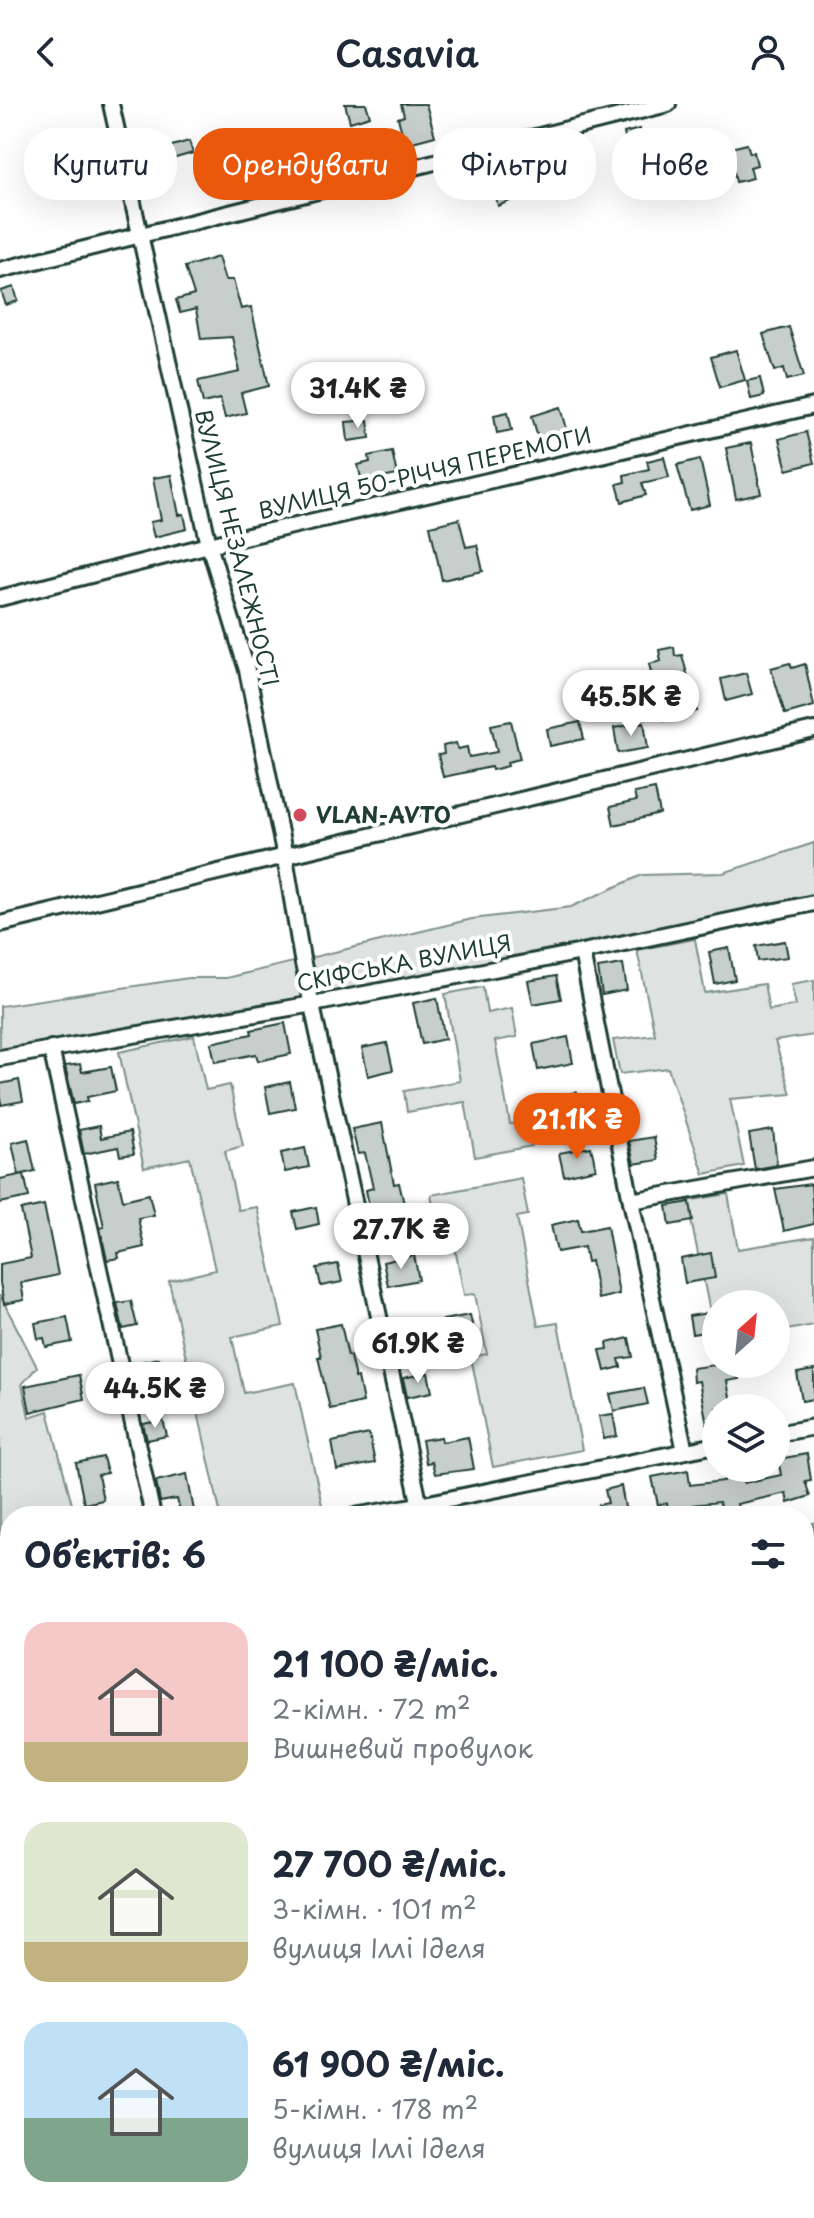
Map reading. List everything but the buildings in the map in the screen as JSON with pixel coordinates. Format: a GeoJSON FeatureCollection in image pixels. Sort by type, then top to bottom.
{"type":"FeatureCollection","features":[{"type":"Feature","properties":{"kind":"street","name":"ВУЛИЦЯ НЕЗАЛЕЖНОСТІ"},"geometry":{"type":"LineString","coordinates":[[111,104],[209,545],[247,670],[302,959],[420,1506]]}},
{"type":"Feature","properties":{"kind":"street"},"geometry":{"type":"LineString","coordinates":[[0,270],[668,104]]}},
{"type":"Feature","properties":{"kind":"street","name":"ВУЛИЦЯ 50-РІЧЧЯ ПЕРЕМОГИ"},"geometry":{"type":"LineString","coordinates":[[0,598],[209,545],[814,406]]}},
{"type":"Feature","properties":{"kind":"street"},"geometry":{"type":"LineString","coordinates":[[0,924],[814,730]]}},
{"type":"Feature","properties":{"kind":"street","name":"СКІФСЬКА ВУЛИЦЯ"},"geometry":{"type":"LineString","coordinates":[[0,1058],[313,1004],[814,903]]}},
{"type":"Feature","properties":{"kind":"street"},"geometry":{"type":"LineString","coordinates":[[582,952],[685,1451]]}},
{"type":"Feature","properties":{"kind":"street"},"geometry":{"type":"LineString","coordinates":[[51,1048],[151,1506]]}},
{"type":"Feature","properties":{"kind":"street"},"geometry":{"type":"LineString","coordinates":[[631,1201],[814,1168]]}},
{"type":"Feature","properties":{"kind":"street"},"geometry":{"type":"LineString","coordinates":[[790,1431],[814,1427]]}},
{"type":"Feature","properties":{"kind":"street"},"geometry":{"type":"LineString","coordinates":[[443,1506],[702,1448]]}},
{"type":"Feature","properties":{"kind":"shaded area"},"geometry":{"type":"Polygon","coordinates":[[[814,843],[814,903],[0,1058],[0,1006],[189,978],[226,978],[472,919],[571,907],[642,875],[723,873],[814,843]]]}},
{"type":"Feature","properties":{"kind":"shaded area"},"geometry":{"type":"Polygon","coordinates":[[[695,939],[705,993],[764,984],[769,1010],[796,1005],[791,984],[814,980],[814,1035],[775,1041],[791,1094],[730,1099],[744,1166],[704,1174],[668,1068],[620,1074],[613,1040],[655,1035],[637,950],[695,939]]]}},
{"type":"Feature","properties":{"kind":"shaded area"},"geometry":{"type":"Polygon","coordinates":[[[483,987],[487,1013],[512,1008],[517,1037],[495,1041],[510,1124],[528,1122],[532,1146],[475,1157],[465,1102],[407,1112],[404,1091],[460,1081],[445,994],[483,987]]]}},
{"type":"Feature","properties":{"kind":"shaded area"},"geometry":{"type":"Polygon","coordinates":[[[194,1036],[206,1090],[230,1085],[243,1146],[225,1151],[238,1210],[257,1207],[283,1326],[232,1337],[244,1393],[295,1383],[322,1505],[219,1506],[169,1281],[215,1270],[190,1158],[144,1168],[119,1052],[194,1036]]]}},
{"type":"Feature","properties":{"kind":"shaded area"},"geometry":{"type":"Polygon","coordinates":[[[521,1178],[528,1215],[517,1217],[538,1326],[558,1323],[582,1450],[493,1467],[471,1357],[487,1354],[475,1294],[464,1295],[453,1238],[440,1240],[431,1195],[521,1178]]]}},
{"type":"Feature","properties":{"kind":"shaded area"},"geometry":{"type":"Polygon","coordinates":[[[728,1194],[738,1249],[814,1237],[814,1325],[790,1329],[790,1290],[706,1290],[687,1201],[728,1194]]]}},
{"type":"Feature","properties":{"kind":"shaded area"},"geometry":{"type":"Polygon","coordinates":[[[0,1295],[37,1367],[22,1384],[29,1417],[48,1411],[72,1506],[0,1506],[0,1295]]]}},
{"type":"Feature","properties":{"kind":"place","name":"VLAN-AVTO"},"geometry":{"type":"Point","coordinates":[300,815]}}]}
